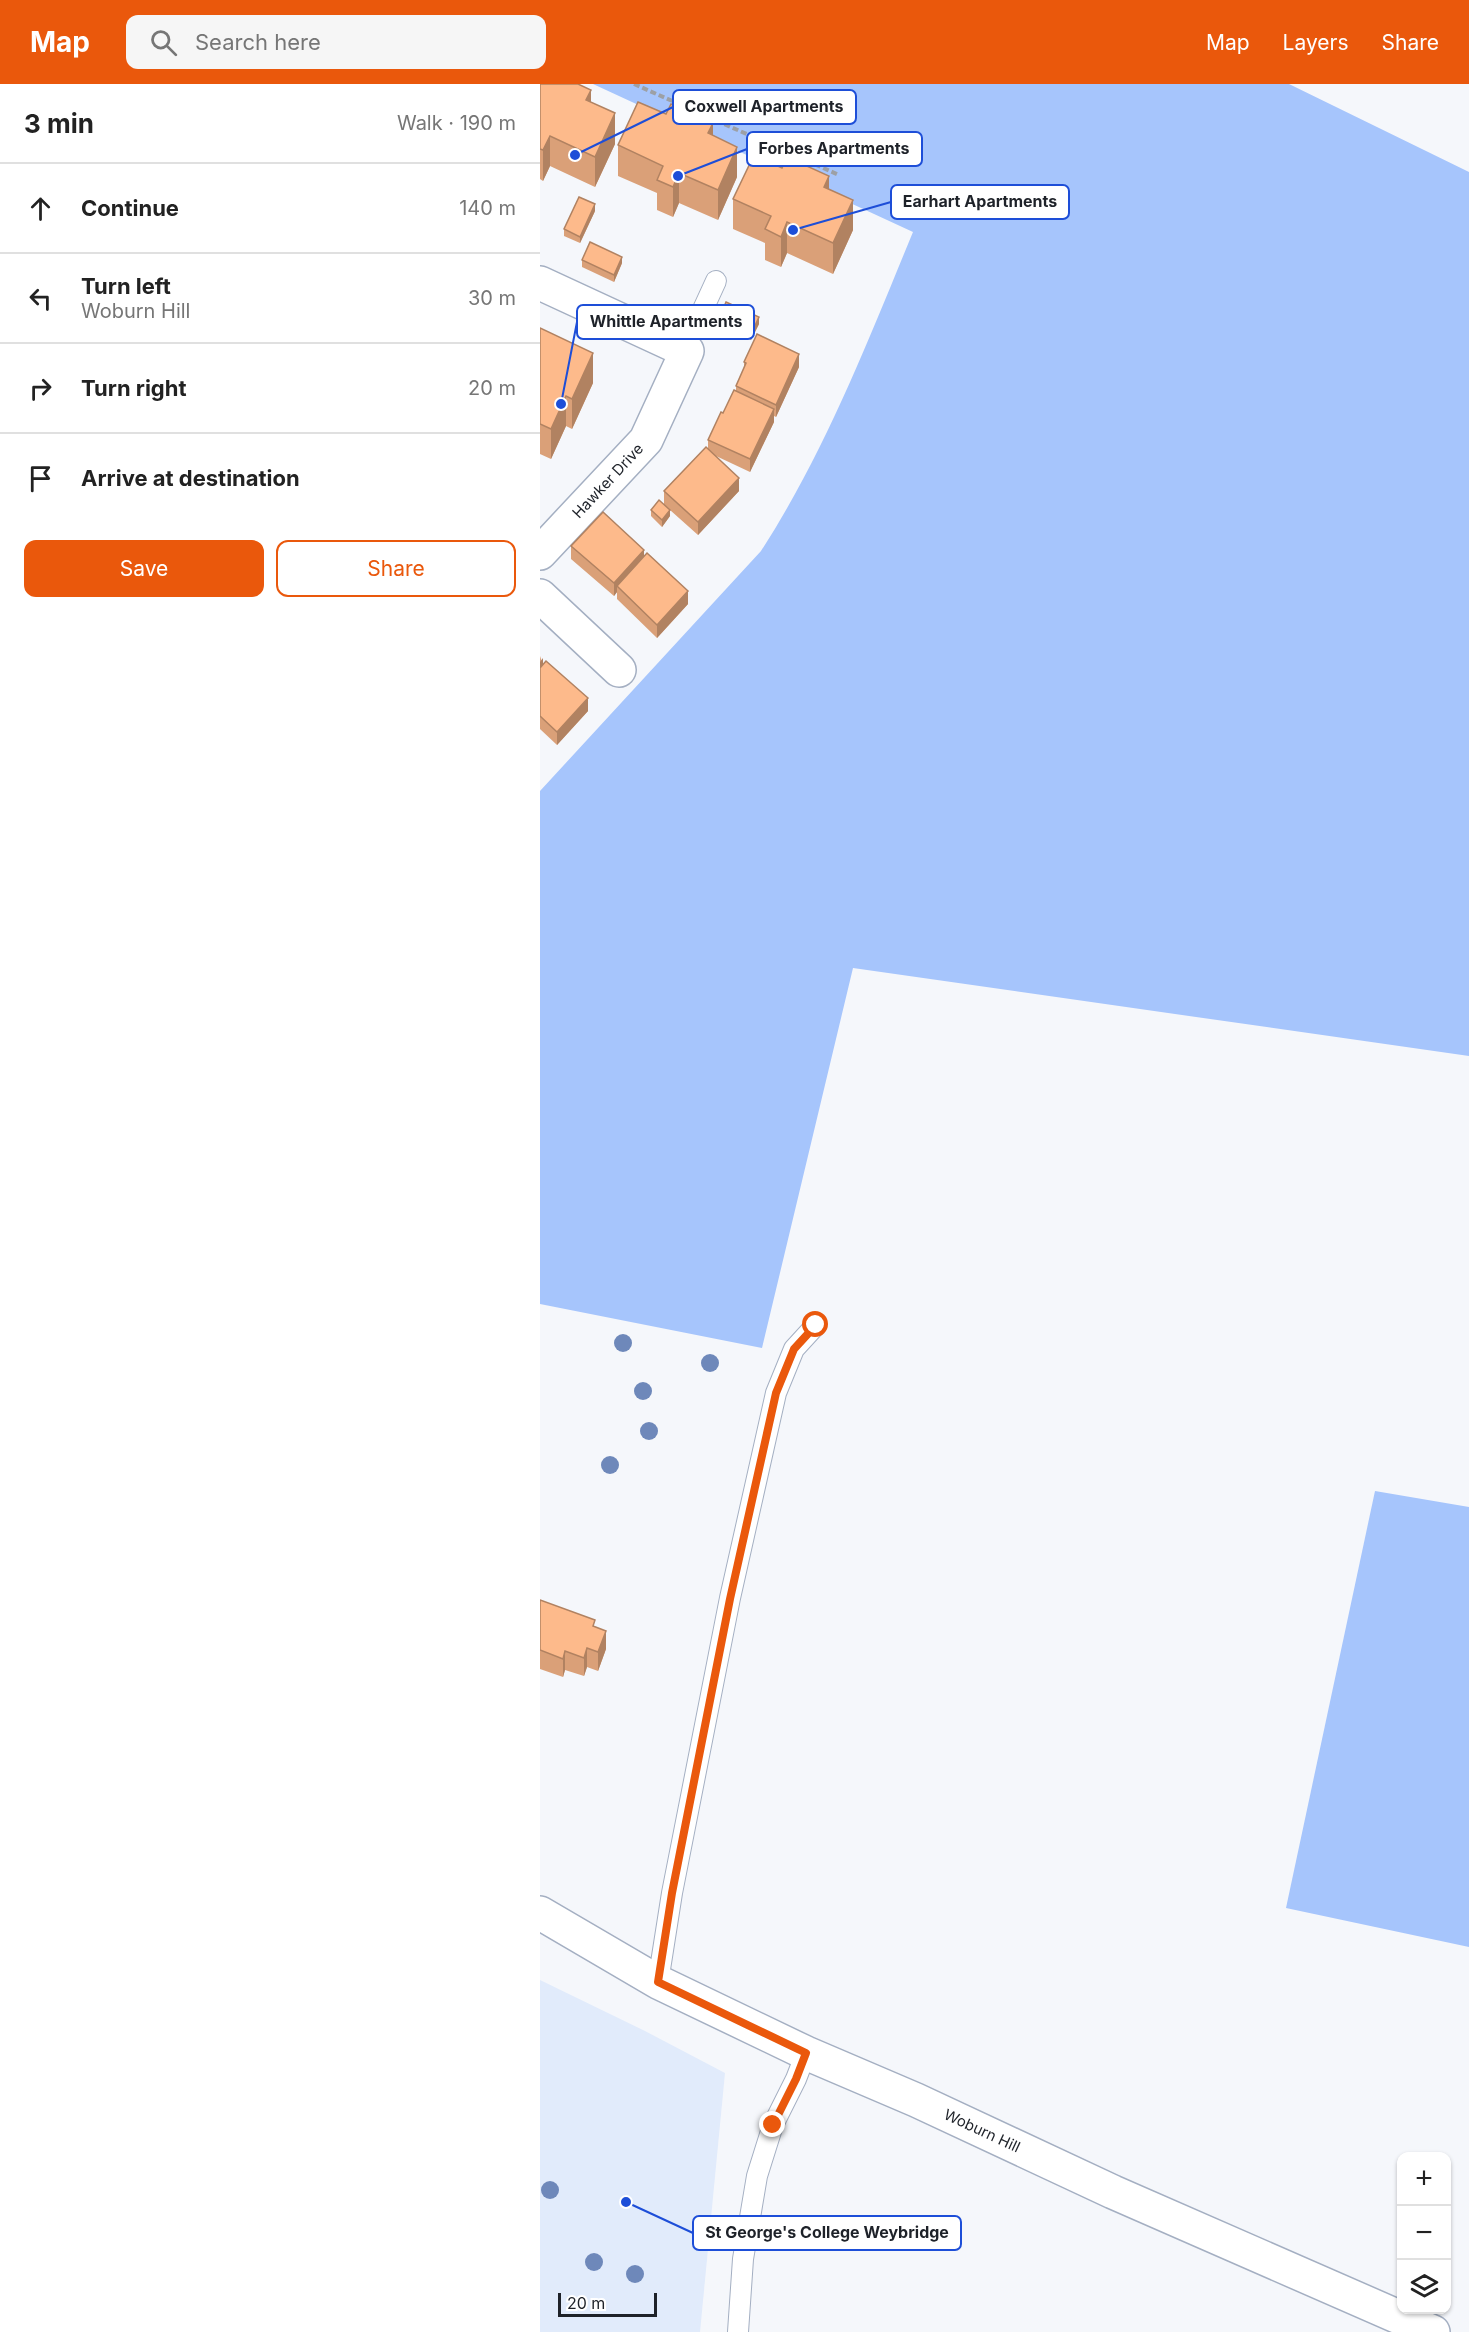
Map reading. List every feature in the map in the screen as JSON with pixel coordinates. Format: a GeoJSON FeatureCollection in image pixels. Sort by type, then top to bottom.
{"type":"FeatureCollection","features":[{"type":"Feature","properties":{"kind":"main road"},"geometry":{"type":"LineString","coordinates":[[540,284],[679,347]]}},
{"type":"Feature","properties":{"kind":"main road","name":"Hawker Drive"},"geometry":{"type":"LineString","coordinates":[[540,553],[646,440],[687,351],[679,347]]}},
{"type":"Feature","properties":{"kind":"main road"},"geometry":{"type":"LineString","coordinates":[[540,596],[619,670]]}},
{"type":"Feature","properties":{"kind":"main road","name":"Woburn Hill"},"geometry":{"type":"LineString","coordinates":[[540,1913],[658,1982],[806,2053],[915,2100],[1113,2192],[1433,2332]]}},
{"type":"Feature","properties":{"kind":"lane"},"geometry":{"type":"LineString","coordinates":[[679,347],[699,318],[716,281]]}},
{"type":"Feature","properties":{"kind":"lane"},"geometry":{"type":"LineString","coordinates":[[658,1982],[672,1893],[727,1610],[776,1393],[794,1349],[816,1325]]}},
{"type":"Feature","properties":{"kind":"lane"},"geometry":{"type":"LineString","coordinates":[[738,2332],[743,2259],[757,2176],[773,2125],[806,2053]]}},
{"type":"Feature","properties":{"kind":"path"},"geometry":{"type":"LineString","coordinates":[[634,84],[839,175]]}},
{"type":"Feature","properties":{"kind":"shaded area"},"geometry":{"type":"Polygon","coordinates":[[[593,84],[1289,84],[1469,172],[1469,1056],[853,968],[762,1348],[540,1304],[540,791],[761,551],[805,475],[825,435],[862,355],[913,232],[593,84]]]}},
{"type":"Feature","properties":{"kind":"shaded area"},"geometry":{"type":"Polygon","coordinates":[[[1375,1491],[1469,1507],[1469,1947],[1286,1908],[1375,1491]]]}},
{"type":"Feature","properties":{"kind":"shaded area"},"geometry":{"type":"Polygon","coordinates":[[[540,1980],[725,2073],[700,2332],[540,2332],[540,1980]]]}},
{"type":"Feature","properties":{"kind":"building"},"geometry":{"type":"Polygon","coordinates":[[[540,84],[578,84],[591,90],[586,100],[615,113],[595,157],[550,136],[543,150],[540,149],[540,84]]]}},
{"type":"Feature","properties":{"kind":"building"},"geometry":{"type":"Polygon","coordinates":[[[638,102],[666,114],[671,104],[713,123],[708,133],[737,147],[718,190],[679,173],[673,187],[657,180],[663,166],[618,145],[638,102]]]}},
{"type":"Feature","properties":{"kind":"building"},"geometry":{"type":"Polygon","coordinates":[[[754,155],[782,168],[787,157],[829,176],[824,187],[853,200],[833,243],[787,222],[781,237],[765,229],[771,216],[733,199],[754,155]]]}},
{"type":"Feature","properties":{"kind":"building"},"geometry":{"type":"Polygon","coordinates":[[[579,197],[595,204],[580,237],[564,229],[579,197]]]}},
{"type":"Feature","properties":{"kind":"building"},"geometry":{"type":"Polygon","coordinates":[[[590,242],[622,257],[614,275],[582,260],[590,242]]]}},
{"type":"Feature","properties":{"kind":"building"},"geometry":{"type":"Polygon","coordinates":[[[726,302],[759,317],[751,334],[719,319],[726,302]]]}},
{"type":"Feature","properties":{"kind":"building"},"geometry":{"type":"Polygon","coordinates":[[[540,328],[593,353],[572,399],[566,396],[551,429],[540,424],[540,328]]]}},
{"type":"Feature","properties":{"kind":"building"},"geometry":{"type":"Polygon","coordinates":[[[757,334],[799,354],[776,405],[736,386],[757,334]]]}},
{"type":"Feature","properties":{"kind":"building"},"geometry":{"type":"Polygon","coordinates":[[[734,390],[774,409],[750,459],[708,440],[734,390]]]}},
{"type":"Feature","properties":{"kind":"building"},"geometry":{"type":"Polygon","coordinates":[[[706,447],[739,478],[698,522],[664,491],[706,447]]]}},
{"type":"Feature","properties":{"kind":"building"},"geometry":{"type":"Polygon","coordinates":[[[659,500],[670,510],[662,520],[651,510],[659,500]]]}},
{"type":"Feature","properties":{"kind":"building"},"geometry":{"type":"Polygon","coordinates":[[[603,512],[644,550],[614,583],[571,546],[603,512]]]}},
{"type":"Feature","properties":{"kind":"building"},"geometry":{"type":"Polygon","coordinates":[[[647,553],[688,591],[657,625],[617,586],[647,553]]]}},
{"type":"Feature","properties":{"kind":"building"},"geometry":{"type":"Polygon","coordinates":[[[546,661],[588,698],[557,732],[540,716],[540,668],[546,661]]]}},
{"type":"Feature","properties":{"kind":"building"},"geometry":{"type":"Polygon","coordinates":[[[540,1600],[595,1620],[593,1626],[606,1631],[598,1652],[587,1648],[584,1658],[565,1651],[563,1659],[540,1650],[540,1600]]]}},
{"type":"Feature","properties":{"kind":"place","name":"Coxwell Apartments"},"geometry":{"type":"Point","coordinates":[575,155]}},
{"type":"Feature","properties":{"kind":"place","name":"Forbes Apartments"},"geometry":{"type":"Point","coordinates":[678,176]}},
{"type":"Feature","properties":{"kind":"place","name":"Earhart Apartments"},"geometry":{"type":"Point","coordinates":[793,230]}},
{"type":"Feature","properties":{"kind":"place","name":"Whittle Apartments"},"geometry":{"type":"Point","coordinates":[561,404]}},
{"type":"Feature","properties":{"kind":"place","name":"St George's College Weybridge"},"geometry":{"type":"Point","coordinates":[626,2202]}},
{"type":"Feature","properties":{"kind":"route"},"geometry":{"type":"LineString","coordinates":[[773,2125],[786,2102],[806,2053],[658,1982],[672,1893],[730,1599],[776,1393],[794,1349],[816,1325]]}}]}
